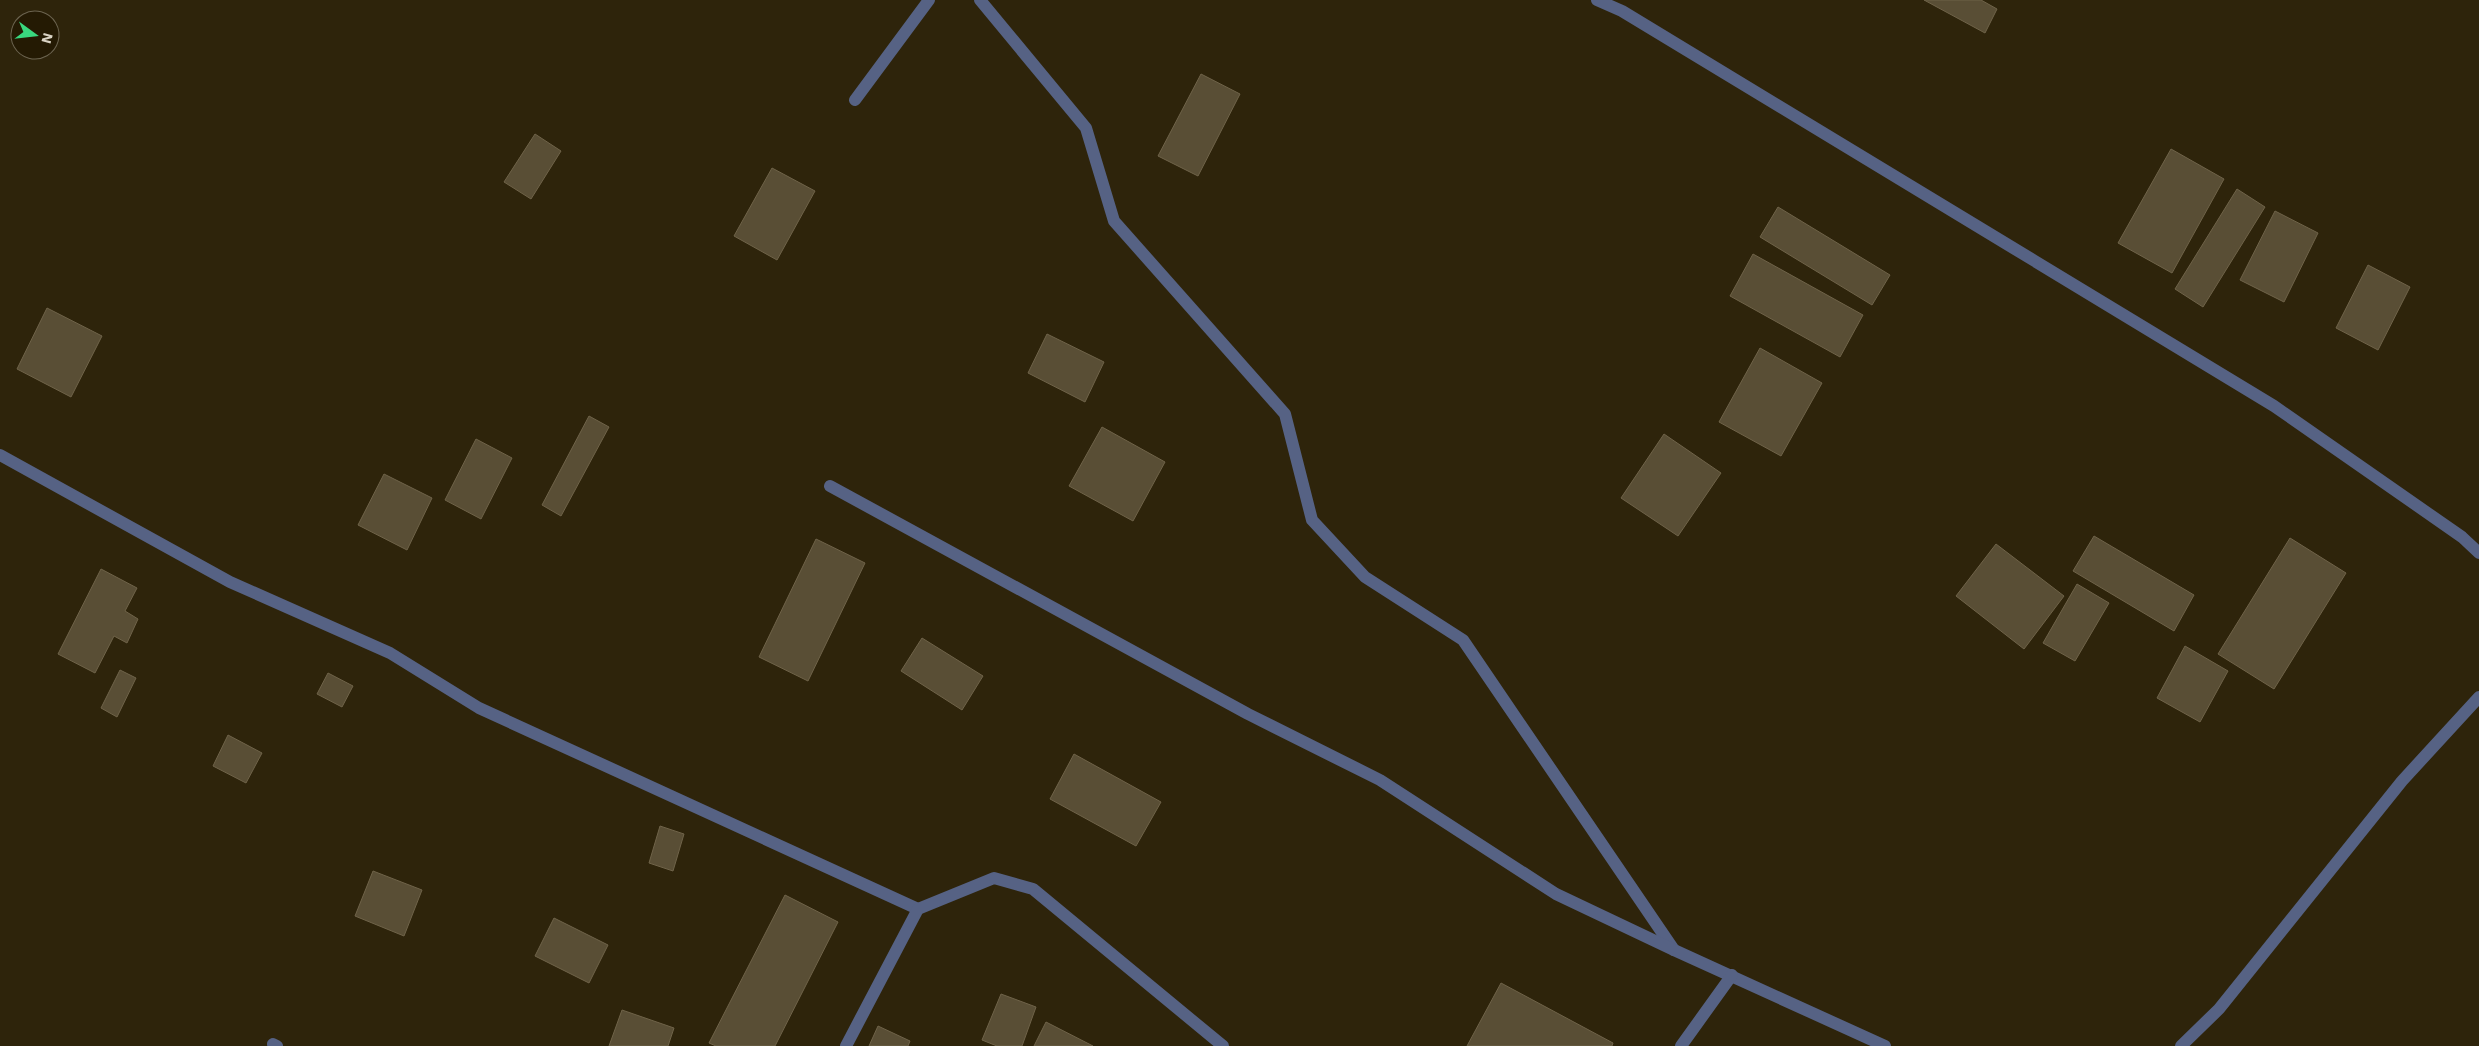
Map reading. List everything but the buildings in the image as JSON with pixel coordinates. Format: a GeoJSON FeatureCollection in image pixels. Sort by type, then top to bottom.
{"type":"FeatureCollection","features":[{"type":"Feature","properties":{"kind":"street"},"geometry":{"type":"LineString","coordinates":[[855,100],[930,0]]}},
{"type":"Feature","properties":{"kind":"street"},"geometry":{"type":"LineString","coordinates":[[980,0],[1086,128],[1114,221],[1285,414],[1312,520],[1365,577],[1463,640],[1674,950]]}},
{"type":"Feature","properties":{"kind":"street"},"geometry":{"type":"LineString","coordinates":[[1597,0],[1622,11],[2274,406],[2462,537],[2479,553]]}},
{"type":"Feature","properties":{"kind":"street"},"geometry":{"type":"LineString","coordinates":[[0,455],[230,582],[390,653],[479,708],[918,909]]}},
{"type":"Feature","properties":{"kind":"street"},"geometry":{"type":"LineString","coordinates":[[830,486],[1248,714],[1380,780],[1556,894],[1885,1046]]}},
{"type":"Feature","properties":{"kind":"street"},"geometry":{"type":"LineString","coordinates":[[2181,1046],[2219,1009],[2402,781],[2479,697]]}},
{"type":"Feature","properties":{"kind":"street"},"geometry":{"type":"LineString","coordinates":[[846,1046],[918,909],[994,878],[1033,889],[1223,1046]]}},
{"type":"Feature","properties":{"kind":"street"},"geometry":{"type":"LineString","coordinates":[[1681,1046],[1732,975]]}}]}
